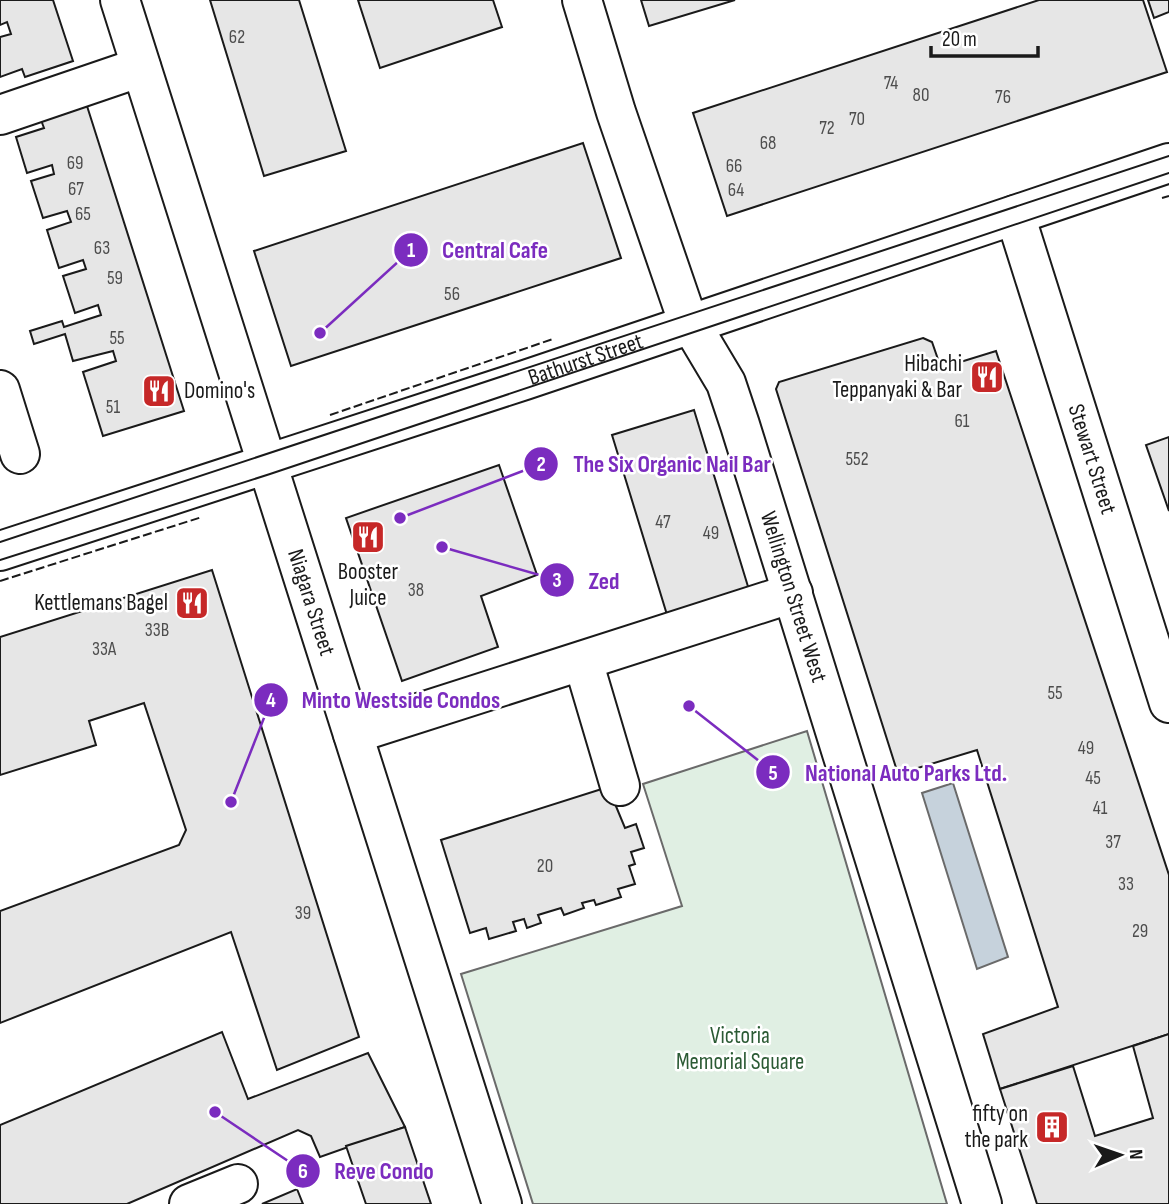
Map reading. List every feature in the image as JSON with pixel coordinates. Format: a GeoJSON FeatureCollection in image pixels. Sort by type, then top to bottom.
{"type":"FeatureCollection","features":[{"type":"Feature","properties":{"kind":"street","name":"Niagara Street"},"geometry":{"type":"LineString","coordinates":[[120,0],[502,1204]]}},
{"type":"Feature","properties":{"kind":"street","name":"Wellington Street West"},"geometry":{"type":"LineString","coordinates":[[582,0],[666,263],[691,324],[726,383],[982,1204]]}},
{"type":"Feature","properties":{"kind":"street"},"geometry":{"type":"LineString","coordinates":[[0,115],[141,67]]}},
{"type":"Feature","properties":{"kind":"street","name":"Bathurst Street"},"geometry":{"type":"LineString","coordinates":[[0,551],[691,324],[1169,163]]}},
{"type":"Feature","properties":{"kind":"street","name":"Stewart Street"},"geometry":{"type":"LineString","coordinates":[[1015,215],[1169,703]]}},
{"type":"Feature","properties":{"kind":"street"},"geometry":{"type":"LineString","coordinates":[[0,390],[20,454]]}},
{"type":"Feature","properties":{"kind":"street"},"geometry":{"type":"LineString","coordinates":[[353,734],[793,593]]}},
{"type":"Feature","properties":{"kind":"street"},"geometry":{"type":"LineString","coordinates":[[583,661],[620,786]]}},
{"type":"Feature","properties":{"kind":"street"},"geometry":{"type":"LineString","coordinates":[[189,1204],[238,1184]]}},
{"type":"Feature","properties":{"kind":"green space","name":"Victoria Memorial Square"},"geometry":{"type":"Polygon","coordinates":[[[807,731],[947,1204],[533,1204],[461,974],[682,906],[643,784],[807,731]]]}},
{"type":"Feature","properties":{"kind":"shaded area"},"geometry":{"type":"Polygon","coordinates":[[[953,783],[1008,957],[977,969],[922,793],[953,783]]]}},
{"type":"Feature","properties":{"kind":"building"},"geometry":{"type":"Polygon","coordinates":[[[0,0],[53,0],[73,61],[25,77],[22,69],[0,77],[0,37],[11,34],[7,22],[0,25],[0,0]]]}},
{"type":"Feature","properties":{"kind":"building"},"geometry":{"type":"Polygon","coordinates":[[[210,0],[299,0],[346,151],[264,176],[210,0]]]}},
{"type":"Feature","properties":{"kind":"building"},"geometry":{"type":"Polygon","coordinates":[[[358,0],[493,0],[502,27],[380,68],[358,0]]]}},
{"type":"Feature","properties":{"kind":"building"},"geometry":{"type":"Polygon","coordinates":[[[641,0],[735,0],[649,26],[641,0]]]}},
{"type":"Feature","properties":{"kind":"building"},"geometry":{"type":"Polygon","coordinates":[[[1039,0],[1143,0],[1167,72],[727,216],[693,113],[1039,0]]]}},
{"type":"Feature","properties":{"kind":"building"},"geometry":{"type":"Polygon","coordinates":[[[1148,0],[1169,0],[1169,12],[1154,18],[1148,0]]]}},
{"type":"Feature","properties":{"kind":"building"},"geometry":{"type":"Polygon","coordinates":[[[87,106],[184,411],[103,436],[83,372],[116,361],[113,351],[73,361],[65,334],[34,344],[30,331],[62,321],[64,327],[101,315],[98,305],[75,313],[63,276],[86,269],[83,260],[59,268],[47,230],[71,222],[67,211],[43,218],[31,181],[54,174],[52,165],[27,173],[16,137],[44,128],[41,120],[87,106]]]}},
{"type":"Feature","properties":{"kind":"building"},"geometry":{"type":"Polygon","coordinates":[[[583,143],[621,258],[291,366],[254,251],[583,143]]]}},
{"type":"Feature","properties":{"kind":"building"},"geometry":{"type":"Polygon","coordinates":[[[923,338],[932,342],[941,368],[996,351],[1169,875],[1169,1034],[1000,1089],[983,1034],[1058,1007],[977,750],[898,774],[776,389],[779,382],[923,338]]]}},
{"type":"Feature","properties":{"kind":"building"},"geometry":{"type":"Polygon","coordinates":[[[694,410],[750,593],[668,618],[612,435],[694,410]]]}},
{"type":"Feature","properties":{"kind":"building"},"geometry":{"type":"Polygon","coordinates":[[[1169,437],[1169,511],[1146,445],[1169,437]]]}},
{"type":"Feature","properties":{"kind":"building"},"geometry":{"type":"Polygon","coordinates":[[[499,465],[537,575],[481,596],[498,647],[402,681],[346,518],[499,465]]]}},
{"type":"Feature","properties":{"kind":"building"},"geometry":{"type":"Polygon","coordinates":[[[212,570],[359,1037],[277,1070],[231,932],[0,1023],[0,911],[179,845],[186,830],[144,703],[89,721],[96,745],[0,775],[0,637],[212,570]]]}},
{"type":"Feature","properties":{"kind":"building"},"geometry":{"type":"Polygon","coordinates":[[[608,787],[625,828],[636,824],[644,848],[631,852],[635,864],[629,866],[635,884],[618,889],[621,897],[596,905],[594,900],[582,903],[584,908],[564,915],[561,908],[538,915],[541,923],[527,928],[524,919],[513,922],[516,931],[489,939],[486,928],[470,933],[441,840],[608,787]]]}},
{"type":"Feature","properties":{"kind":"building"},"geometry":{"type":"Polygon","coordinates":[[[222,1032],[248,1099],[368,1053],[405,1127],[320,1157],[311,1136],[298,1130],[127,1204],[0,1204],[0,1125],[222,1032]]]}},
{"type":"Feature","properties":{"kind":"building","name":"fifty on the park"},"geometry":{"type":"Polygon","coordinates":[[[1169,1034],[1169,1204],[1037,1204],[1000,1089],[1073,1066],[1095,1136],[1153,1118],[1133,1046],[1169,1034]]]}},
{"type":"Feature","properties":{"kind":"building"},"geometry":{"type":"Polygon","coordinates":[[[405,1127],[431,1204],[366,1204],[346,1146],[405,1127]]]}},
{"type":"Feature","properties":{"kind":"building"},"geometry":{"type":"Polygon","coordinates":[[[297,1189],[303,1204],[262,1204],[297,1189]]]}},
{"type":"Feature","properties":{"kind":"tram line"},"geometry":{"type":"LineString","coordinates":[[0,542],[1169,156]]}},
{"type":"Feature","properties":{"kind":"tram line"},"geometry":{"type":"LineString","coordinates":[[0,560],[270,474],[1169,173]]}},
{"type":"Feature","properties":{"kind":"fence"},"geometry":{"type":"LineString","coordinates":[[1162,198],[1169,196]]}},
{"type":"Feature","properties":{"kind":"fence"},"geometry":{"type":"LineString","coordinates":[[330,415],[553,339]]}},
{"type":"Feature","properties":{"kind":"fence"},"geometry":{"type":"LineString","coordinates":[[0,581],[202,517]]}},
{"type":"Feature","properties":{"kind":"place","name":"Central Cafe"},"geometry":{"type":"Point","coordinates":[320,333]}},
{"type":"Feature","properties":{"kind":"place","name":"Hibachi Teppanyaki & Bar"},"geometry":{"type":"Point","coordinates":[987,377]}},
{"type":"Feature","properties":{"kind":"place","name":"Domino's"},"geometry":{"type":"Point","coordinates":[159,391]}},
{"type":"Feature","properties":{"kind":"place","name":"The Six Organic Nail Bar"},"geometry":{"type":"Point","coordinates":[400,518]}},
{"type":"Feature","properties":{"kind":"place","name":"Booster Juice"},"geometry":{"type":"Point","coordinates":[368,537]}},
{"type":"Feature","properties":{"kind":"place","name":"Zed"},"geometry":{"type":"Point","coordinates":[442,547]}},
{"type":"Feature","properties":{"kind":"place","name":"Kettlemans Bagel"},"geometry":{"type":"Point","coordinates":[192,603]}},
{"type":"Feature","properties":{"kind":"place","name":"National Auto Parks Ltd."},"geometry":{"type":"Point","coordinates":[689,706]}},
{"type":"Feature","properties":{"kind":"place","name":"Minto Westside Condos"},"geometry":{"type":"Point","coordinates":[231,802]}},
{"type":"Feature","properties":{"kind":"place","name":"Reve Condo"},"geometry":{"type":"Point","coordinates":[215,1112]}},
{"type":"Feature","properties":{"kind":"place","name":"fifty on the park"},"geometry":{"type":"Point","coordinates":[1052,1127]}}]}
